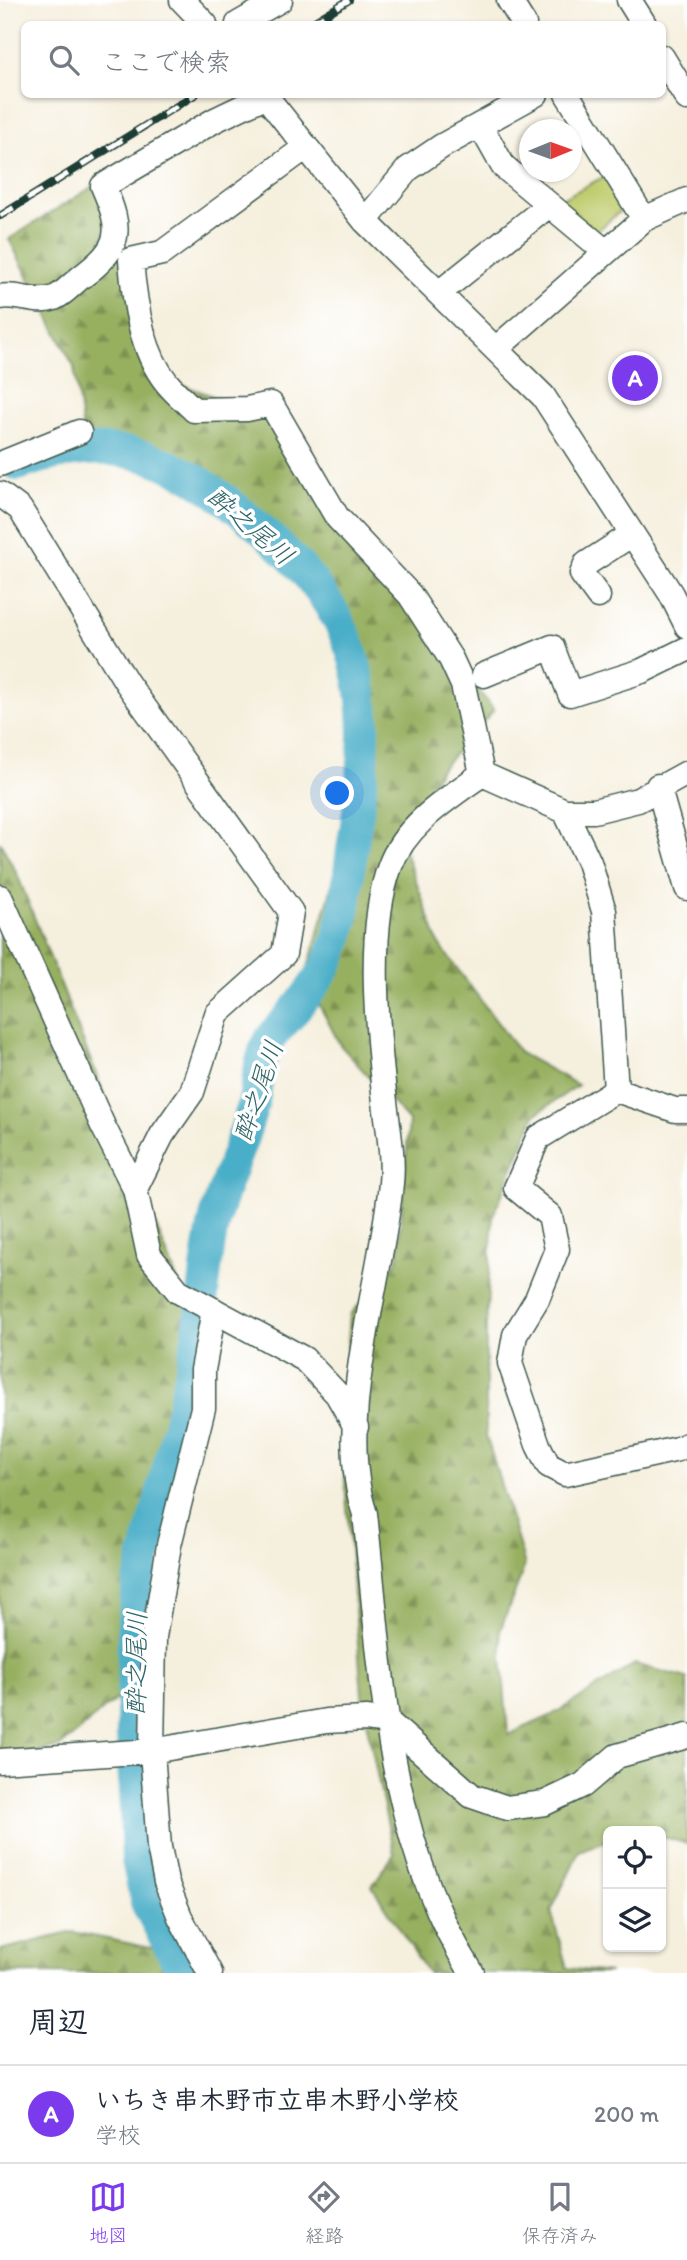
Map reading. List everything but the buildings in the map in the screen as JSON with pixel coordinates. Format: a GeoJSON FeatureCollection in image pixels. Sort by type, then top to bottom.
{"type":"FeatureCollection","features":[{"type":"Feature","properties":{"kind":"street"},"geometry":{"type":"LineString","coordinates":[[182,0],[202,21]]}},
{"type":"Feature","properties":{"kind":"street"},"geometry":{"type":"LineString","coordinates":[[243,21],[280,0]]}},
{"type":"Feature","properties":{"kind":"street"},"geometry":{"type":"LineString","coordinates":[[509,0],[522,21]]}},
{"type":"Feature","properties":{"kind":"street"},"geometry":{"type":"LineString","coordinates":[[629,0],[641,21]]}},
{"type":"Feature","properties":{"kind":"street"},"geometry":{"type":"LineString","coordinates":[[666,62],[687,98]]}},
{"type":"Feature","properties":{"kind":"street"},"geometry":{"type":"LineString","coordinates":[[0,297],[12,294],[35,300],[53,298],[93,269],[110,250],[117,234],[116,216],[103,186],[215,120],[259,98]]}},
{"type":"Feature","properties":{"kind":"street"},"geometry":{"type":"LineString","coordinates":[[267,98],[365,221],[543,396],[687,626]]}},
{"type":"Feature","properties":{"kind":"street"},"geometry":{"type":"LineString","coordinates":[[365,221],[408,169],[529,98]]}},
{"type":"Feature","properties":{"kind":"street"},"geometry":{"type":"LineString","coordinates":[[569,98],[644,219]]}},
{"type":"Feature","properties":{"kind":"street"},"geometry":{"type":"LineString","coordinates":[[480,125],[503,166],[606,252]]}},
{"type":"Feature","properties":{"kind":"street"},"geometry":{"type":"LineString","coordinates":[[306,148],[162,253],[131,260],[134,292],[149,350],[166,382],[194,410],[247,409],[271,404],[291,433],[303,460],[337,517],[410,595],[452,659],[463,685],[482,774]]}},
{"type":"Feature","properties":{"kind":"street"},"geometry":{"type":"LineString","coordinates":[[497,348],[644,219],[687,200]]}},
{"type":"Feature","properties":{"kind":"street"},"geometry":{"type":"LineString","coordinates":[[439,293],[549,205]]}},
{"type":"Feature","properties":{"kind":"street"},"geometry":{"type":"LineString","coordinates":[[0,464],[79,432]]}},
{"type":"Feature","properties":{"kind":"street"},"geometry":{"type":"LineString","coordinates":[[0,494],[20,509],[127,683],[291,912],[284,954],[217,1014],[192,1092],[162,1135],[135,1189]]}},
{"type":"Feature","properties":{"kind":"street"},"geometry":{"type":"LineString","coordinates":[[598,596],[582,574],[586,564],[631,535]]}},
{"type":"Feature","properties":{"kind":"street"},"geometry":{"type":"LineString","coordinates":[[484,675],[552,647],[570,694],[642,671],[687,649]]}},
{"type":"Feature","properties":{"kind":"street"},"geometry":{"type":"LineString","coordinates":[[482,774],[565,811],[594,811],[638,800],[658,786],[687,773]]}},
{"type":"Feature","properties":{"kind":"street"},"geometry":{"type":"LineString","coordinates":[[472,1973],[423,1871],[402,1807],[388,1722],[365,1514],[359,1499],[356,1427],[360,1374],[391,1185],[376,958],[378,920],[389,868],[402,839],[449,797],[482,774]]}},
{"type":"Feature","properties":{"kind":"street"},"geometry":{"type":"LineString","coordinates":[[658,786],[687,888]]}},
{"type":"Feature","properties":{"kind":"street"},"geometry":{"type":"LineString","coordinates":[[565,811],[589,862],[604,911],[616,1090]]}},
{"type":"Feature","properties":{"kind":"street"},"geometry":{"type":"LineString","coordinates":[[0,897],[103,1126],[135,1189],[149,1255],[178,1291],[304,1359],[337,1394],[356,1427]]}},
{"type":"Feature","properties":{"kind":"street"},"geometry":{"type":"LineString","coordinates":[[616,1090],[675,1110],[687,1110]]}},
{"type":"Feature","properties":{"kind":"street"},"geometry":{"type":"LineString","coordinates":[[616,1090],[538,1138],[516,1188],[550,1216],[557,1249],[537,1298],[515,1335],[510,1363],[538,1446],[548,1465],[565,1474],[687,1445]]}},
{"type":"Feature","properties":{"kind":"street"},"geometry":{"type":"LineString","coordinates":[[210,1973],[180,1917],[166,1882],[159,1847],[152,1751],[154,1637],[169,1545],[203,1408],[203,1370],[213,1310]]}},
{"type":"Feature","properties":{"kind":"street"},"geometry":{"type":"LineString","coordinates":[[0,1761],[152,1751],[326,1721],[366,1719],[388,1722],[472,1796],[507,1808],[545,1802],[583,1785],[617,1756],[687,1735]]}},
{"type":"Feature","properties":{"kind":"green space"},"geometry":{"type":"Polygon","coordinates":[[[605,176],[625,207],[596,232],[556,202],[605,176]]]}},
{"type":"Feature","properties":{"kind":"green space"},"geometry":{"type":"Polygon","coordinates":[[[100,182],[119,227],[158,376],[277,419],[356,538],[494,710],[438,772],[404,849],[439,944],[520,1053],[578,1085],[535,1115],[493,1216],[486,1326],[486,1435],[525,1565],[500,1631],[508,1735],[550,1716],[635,1664],[687,1678],[687,1844],[666,1838],[666,1826],[603,1826],[603,1842],[579,1851],[551,1911],[567,1968],[610,1973],[428,1973],[372,1886],[394,1854],[363,1707],[341,1432],[350,1315],[398,1260],[409,1121],[340,1045],[305,977],[329,897],[377,706],[355,629],[277,529],[140,457],[39,464],[83,432],[74,367],[9,239],[100,182]]]}},
{"type":"Feature","properties":{"kind":"green space"},"geometry":{"type":"Polygon","coordinates":[[[0,842],[17,874],[201,1340],[143,1589],[138,1680],[60,1747],[0,1758],[0,842]]]}},
{"type":"Feature","properties":{"kind":"green space"},"geometry":{"type":"Polygon","coordinates":[[[73,1932],[161,1950],[178,1973],[0,1973],[0,1950],[73,1932]]]}},
{"type":"Feature","properties":{"kind":"waterway","name":"酔之尾川"},"geometry":{"type":"LineString","coordinates":[[18,465],[48,456],[102,449],[153,459],[202,483],[272,539],[307,575],[333,612],[351,650],[361,690],[364,735],[361,785],[339,935],[321,974],[303,1001],[267,1044],[262,1059],[249,1119],[215,1218],[195,1350],[139,1581],[133,1620],[132,1733],[137,1860],[146,1902],[183,1973]]}},
{"type":"Feature","properties":{"kind":"railway"},"geometry":{"type":"LineString","coordinates":[[315,21],[349,0]]}},
{"type":"Feature","properties":{"kind":"railway"},"geometry":{"type":"LineString","coordinates":[[0,216],[190,98]]}},
{"type":"Feature","properties":{"kind":"place","name":"いちき串木野市立串木野小学校"},"geometry":{"type":"Point","coordinates":[635,378]}}]}
